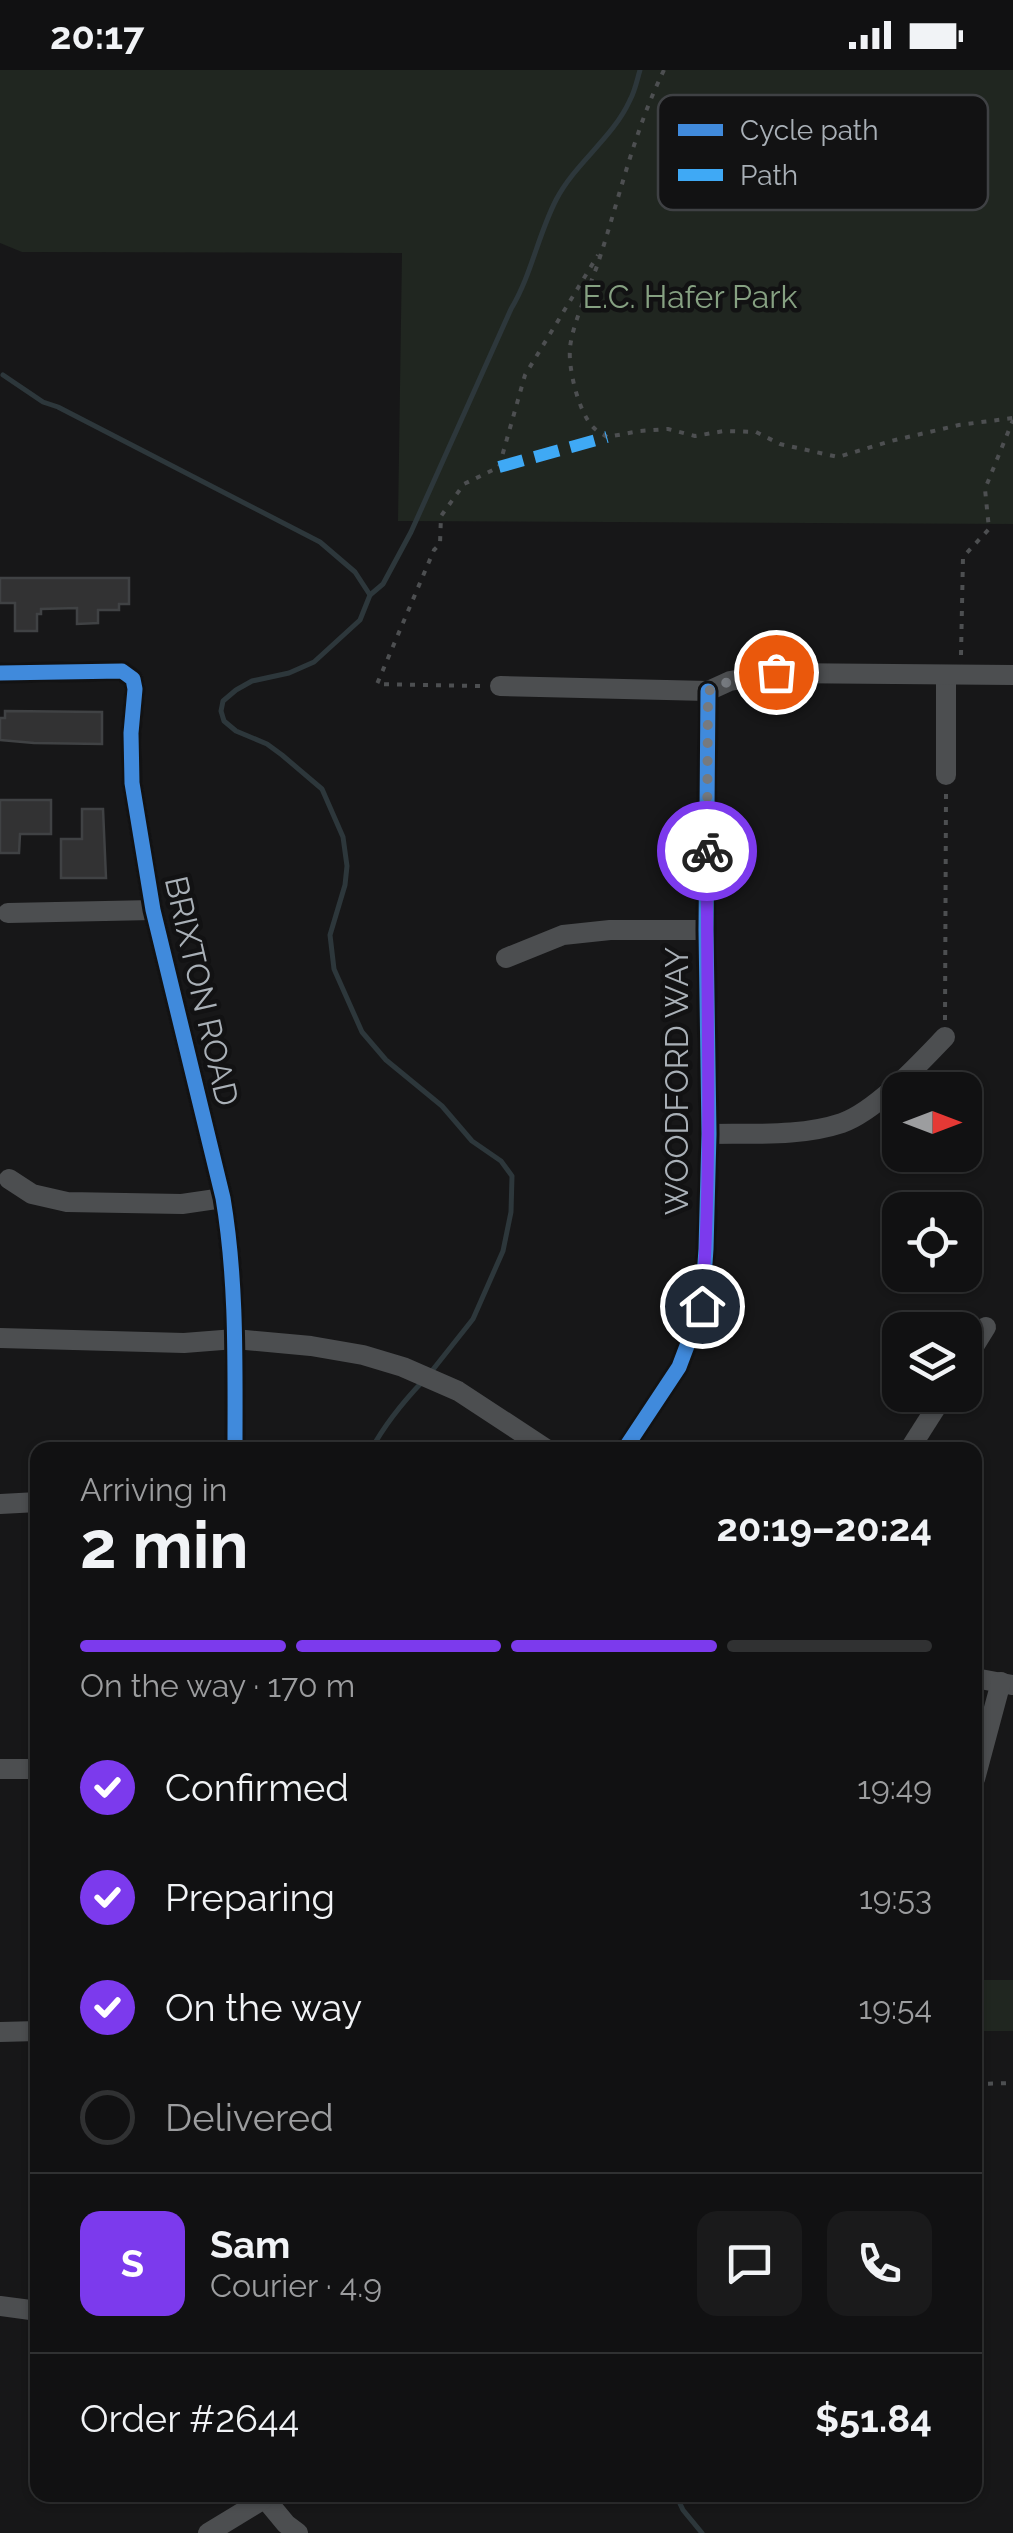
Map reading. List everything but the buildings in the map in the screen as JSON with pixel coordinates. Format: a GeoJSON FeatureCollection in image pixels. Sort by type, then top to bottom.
{"type":"FeatureCollection","features":[{"type":"Feature","properties":{"kind":"street","name":"BRIXTON ROAD"},"geometry":{"type":"LineString","coordinates":[[0,673],[122,671],[133,678],[132,783],[153,910],[222,1198],[234,1282],[235,1442]]}},
{"type":"Feature","properties":{"kind":"street"},"geometry":{"type":"LineString","coordinates":[[500,686],[708,691],[730,681],[776,672],[1013,674]]}},
{"type":"Feature","properties":{"kind":"street"},"geometry":{"type":"LineString","coordinates":[[946,774],[953,674]]}},
{"type":"Feature","properties":{"kind":"street","name":"WOODFORD WAY"},"geometry":{"type":"LineString","coordinates":[[629,1442],[679,1367],[702,1306],[709,1134],[708,691]]}},
{"type":"Feature","properties":{"kind":"street"},"geometry":{"type":"LineString","coordinates":[[8,913],[153,910]]}},
{"type":"Feature","properties":{"kind":"street"},"geometry":{"type":"LineString","coordinates":[[506,958],[563,936],[610,930],[706,930]]}},
{"type":"Feature","properties":{"kind":"street"},"geometry":{"type":"LineString","coordinates":[[709,1134],[800,1133],[846,1122],[879,1100],[945,1038]]}},
{"type":"Feature","properties":{"kind":"street"},"geometry":{"type":"LineString","coordinates":[[9,1179],[32,1194],[67,1202],[182,1204],[222,1198]]}},
{"type":"Feature","properties":{"kind":"street"},"geometry":{"type":"LineString","coordinates":[[982,1334],[986,1327]]}},
{"type":"Feature","properties":{"kind":"street"},"geometry":{"type":"LineString","coordinates":[[0,1338],[184,1343],[235,1340],[363,1355],[458,1390],[536,1442]]}},
{"type":"Feature","properties":{"kind":"street"},"geometry":{"type":"LineString","coordinates":[[914,1442],[933,1412]]}},
{"type":"Feature","properties":{"kind":"street"},"geometry":{"type":"LineString","coordinates":[[0,1504],[30,1502]]}},
{"type":"Feature","properties":{"kind":"street"},"geometry":{"type":"LineString","coordinates":[[982,1679],[1007,1684],[982,1757]]}},
{"type":"Feature","properties":{"kind":"street"},"geometry":{"type":"LineString","coordinates":[[0,1770],[30,1768]]}},
{"type":"Feature","properties":{"kind":"street"},"geometry":{"type":"LineString","coordinates":[[0,2032],[30,2031]]}},
{"type":"Feature","properties":{"kind":"street"},"geometry":{"type":"LineString","coordinates":[[0,2306],[30,2309]]}},
{"type":"Feature","properties":{"kind":"street"},"geometry":{"type":"LineString","coordinates":[[208,2533],[255,2502]]}},
{"type":"Feature","properties":{"kind":"street"},"geometry":{"type":"LineString","coordinates":[[267,2502],[298,2533]]}},
{"type":"Feature","properties":{"kind":"path"},"geometry":{"type":"LineString","coordinates":[[664,70],[640,122],[572,334],[574,381],[592,427],[607,437],[668,429],[695,436],[756,432],[780,444],[838,457],[942,429],[1013,418]]}},
{"type":"Feature","properties":{"kind":"path"},"geometry":{"type":"LineString","coordinates":[[500,686],[376,684],[440,544],[442,516],[464,484],[499,467],[525,375],[603,246]]}},
{"type":"Feature","properties":{"kind":"path"},"geometry":{"type":"LineString","coordinates":[[953,674],[963,558],[989,529],[985,489],[1013,418]]}},
{"type":"Feature","properties":{"kind":"path"},"geometry":{"type":"LineString","coordinates":[[945,1038],[946,774]]}},
{"type":"Feature","properties":{"kind":"path"},"geometry":{"type":"LineString","coordinates":[[982,2084],[1013,2082]]}},
{"type":"Feature","properties":{"kind":"green space","name":"E.C. Hafer Park"},"geometry":{"type":"Polygon","coordinates":[[[0,70],[1013,70],[1013,524],[398,521],[402,253],[22,252],[0,243],[0,70]]]}},
{"type":"Feature","properties":{"kind":"green space"},"geometry":{"type":"Polygon","coordinates":[[[982,1980],[1013,1980],[1013,2031],[982,2031],[982,1980]]]}},
{"type":"Feature","properties":{"kind":"waterway"},"geometry":{"type":"LineString","coordinates":[[431,1372],[473,1319],[503,1251],[511,1212],[512,1176],[501,1161],[472,1141],[442,1106],[386,1060],[362,1032],[334,969],[330,935],[347,866],[343,837],[322,789],[267,744],[236,731],[224,721],[221,711],[223,701],[252,681],[289,673],[314,662],[360,620],[370,595],[383,584],[411,532],[524,283],[556,200],[623,114],[640,70]]}},
{"type":"Feature","properties":{"kind":"waterway"},"geometry":{"type":"LineString","coordinates":[[3,375],[43,402],[320,542],[355,572],[370,595]]}},
{"type":"Feature","properties":{"kind":"waterway"},"geometry":{"type":"LineString","coordinates":[[376,1442],[423,1381]]}},
{"type":"Feature","properties":{"kind":"waterway"},"geometry":{"type":"LineString","coordinates":[[679,2502],[702,2533]]}},
{"type":"Feature","properties":{"kind":"marked path"},"geometry":{"type":"LineString","coordinates":[[499,467],[607,437]]}},
{"type":"Feature","properties":{"kind":"cycle path"},"geometry":{"type":"LineString","coordinates":[[0,673],[122,671],[133,679],[132,783],[153,910],[228,1229],[235,1442]]}},
{"type":"Feature","properties":{"kind":"cycle path"},"geometry":{"type":"LineString","coordinates":[[629,1442],[679,1367],[702,1306],[709,1134],[708,691]]}},
{"type":"Feature","properties":{"kind":"way so far"},"geometry":{"type":"LineString","coordinates":[[707,851],[708,691],[730,681],[776,672]]}},
{"type":"Feature","properties":{"kind":"route"},"geometry":{"type":"LineString","coordinates":[[702,1306],[709,1134],[707,851]]}}]}
